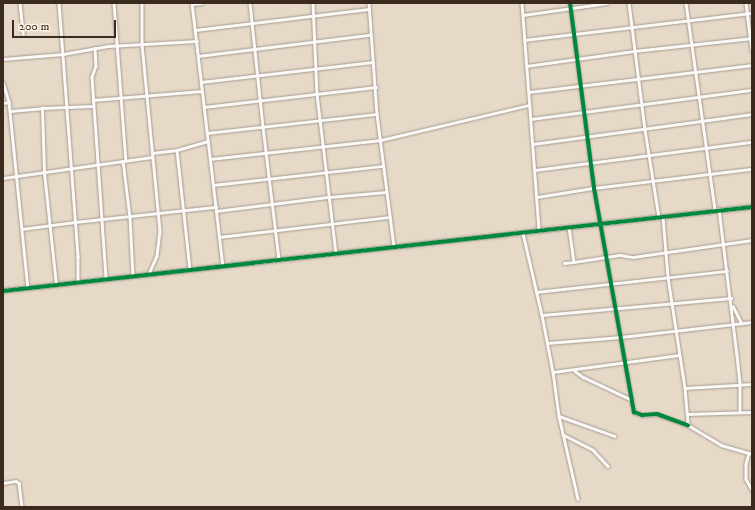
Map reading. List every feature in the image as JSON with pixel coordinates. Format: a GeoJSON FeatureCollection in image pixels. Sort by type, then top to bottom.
{"type":"FeatureCollection","features":[{"type":"Feature","properties":{"kind":"street"},"geometry":{"type":"LineString","coordinates":[[20,3],[23,34]]}},
{"type":"Feature","properties":{"kind":"street"},"geometry":{"type":"LineString","coordinates":[[58,3],[78,256],[78,283]]}},
{"type":"Feature","properties":{"kind":"street"},"geometry":{"type":"LineString","coordinates":[[114,3],[133,276]]}},
{"type":"Feature","properties":{"kind":"street"},"geometry":{"type":"LineString","coordinates":[[142,3],[142,44],[148,96],[157,214],[160,231],[157,256],[149,275]]}},
{"type":"Feature","properties":{"kind":"street"},"geometry":{"type":"LineString","coordinates":[[202,3],[192,4],[223,265]]}},
{"type":"Feature","properties":{"kind":"street"},"geometry":{"type":"LineString","coordinates":[[250,3],[279,259]]}},
{"type":"Feature","properties":{"kind":"street"},"geometry":{"type":"LineString","coordinates":[[312,3],[317,94],[336,253]]}},
{"type":"Feature","properties":{"kind":"street"},"geometry":{"type":"LineString","coordinates":[[369,3],[370,35],[376,87],[377,114],[394,246]]}},
{"type":"Feature","properties":{"kind":"street"},"geometry":{"type":"LineString","coordinates":[[522,3],[539,230]]}},
{"type":"Feature","properties":{"kind":"street"},"geometry":{"type":"LineString","coordinates":[[570,3],[594,188],[625,364],[636,414],[657,414],[688,425],[721,445],[751,454],[746,464],[746,479],[752,490]]}},
{"type":"Feature","properties":{"kind":"street"},"geometry":{"type":"LineString","coordinates":[[523,15],[607,3]]}},
{"type":"Feature","properties":{"kind":"street"},"geometry":{"type":"LineString","coordinates":[[629,3],[645,130],[653,181],[661,217],[668,277],[686,388],[688,425]]}},
{"type":"Feature","properties":{"kind":"street"},"geometry":{"type":"LineString","coordinates":[[686,3],[709,174],[724,244],[740,384],[740,412]]}},
{"type":"Feature","properties":{"kind":"street"},"geometry":{"type":"LineString","coordinates":[[746,3],[752,52]]}},
{"type":"Feature","properties":{"kind":"street"},"geometry":{"type":"LineString","coordinates":[[195,30],[369,9]]}},
{"type":"Feature","properties":{"kind":"street"},"geometry":{"type":"LineString","coordinates":[[524,40],[752,13]]}},
{"type":"Feature","properties":{"kind":"street"},"geometry":{"type":"LineString","coordinates":[[198,56],[370,35]]}},
{"type":"Feature","properties":{"kind":"street"},"geometry":{"type":"LineString","coordinates":[[526,66],[634,51],[751,38]]}},
{"type":"Feature","properties":{"kind":"street"},"geometry":{"type":"LineString","coordinates":[[3,59],[63,54],[116,45],[197,41]]}},
{"type":"Feature","properties":{"kind":"street"},"geometry":{"type":"LineString","coordinates":[[95,48],[96,66],[92,76],[93,100],[103,219],[106,280]]}},
{"type":"Feature","properties":{"kind":"street"},"geometry":{"type":"LineString","coordinates":[[201,82],[373,62]]}},
{"type":"Feature","properties":{"kind":"street"},"geometry":{"type":"LineString","coordinates":[[529,92],[581,87],[752,65]]}},
{"type":"Feature","properties":{"kind":"street"},"geometry":{"type":"LineString","coordinates":[[3,82],[9,102],[28,288]]}},
{"type":"Feature","properties":{"kind":"street"},"geometry":{"type":"LineString","coordinates":[[204,107],[376,87]]}},
{"type":"Feature","properties":{"kind":"street"},"geometry":{"type":"LineString","coordinates":[[531,119],[752,90]]}},
{"type":"Feature","properties":{"kind":"street"},"geometry":{"type":"LineString","coordinates":[[93,100],[202,91]]}},
{"type":"Feature","properties":{"kind":"street"},"geometry":{"type":"LineString","coordinates":[[3,102],[9,102]]}},
{"type":"Feature","properties":{"kind":"street"},"geometry":{"type":"LineString","coordinates":[[210,159],[381,140],[529,105]]}},
{"type":"Feature","properties":{"kind":"street"},"geometry":{"type":"LineString","coordinates":[[10,111],[94,106]]}},
{"type":"Feature","properties":{"kind":"street"},"geometry":{"type":"LineString","coordinates":[[42,108],[44,172],[56,286]]}},
{"type":"Feature","properties":{"kind":"street"},"geometry":{"type":"LineString","coordinates":[[207,133],[377,114]]}},
{"type":"Feature","properties":{"kind":"street"},"geometry":{"type":"LineString","coordinates":[[533,144],[645,130],[752,114]]}},
{"type":"Feature","properties":{"kind":"street"},"geometry":{"type":"LineString","coordinates":[[3,178],[125,161],[177,150],[208,141]]}},
{"type":"Feature","properties":{"kind":"street"},"geometry":{"type":"LineString","coordinates":[[535,170],[752,142]]}},
{"type":"Feature","properties":{"kind":"street"},"geometry":{"type":"LineString","coordinates":[[177,150],[190,269]]}},
{"type":"Feature","properties":{"kind":"street"},"geometry":{"type":"LineString","coordinates":[[213,186],[269,178],[384,166]]}},
{"type":"Feature","properties":{"kind":"street"},"geometry":{"type":"LineString","coordinates":[[537,197],[594,188],[752,169]]}},
{"type":"Feature","properties":{"kind":"street"},"geometry":{"type":"LineString","coordinates":[[22,229],[103,219],[130,218],[184,211],[272,204],[328,196],[386,192]]}},
{"type":"Feature","properties":{"kind":"street"},"geometry":{"type":"LineString","coordinates":[[3,290],[56,286],[223,265],[752,207]]}},
{"type":"Feature","properties":{"kind":"street"},"geometry":{"type":"LineString","coordinates":[[219,237],[390,217]]}},
{"type":"Feature","properties":{"kind":"street"},"geometry":{"type":"LineString","coordinates":[[569,226],[574,262]]}},
{"type":"Feature","properties":{"kind":"street"},"geometry":{"type":"LineString","coordinates":[[523,233],[542,315],[553,372],[559,416],[578,499]]}},
{"type":"Feature","properties":{"kind":"street"},"geometry":{"type":"LineString","coordinates":[[564,263],[620,255],[633,257],[752,240]]}},
{"type":"Feature","properties":{"kind":"street"},"geometry":{"type":"LineString","coordinates":[[536,292],[727,271]]}},
{"type":"Feature","properties":{"kind":"street"},"geometry":{"type":"LineString","coordinates":[[542,315],[615,310],[731,298]]}},
{"type":"Feature","properties":{"kind":"street"},"geometry":{"type":"LineString","coordinates":[[732,306],[741,322]]}},
{"type":"Feature","properties":{"kind":"street"},"geometry":{"type":"LineString","coordinates":[[547,343],[620,337],[741,322],[752,322]]}},
{"type":"Feature","properties":{"kind":"street"},"geometry":{"type":"LineString","coordinates":[[553,372],[680,356]]}},
{"type":"Feature","properties":{"kind":"street"},"geometry":{"type":"LineString","coordinates":[[575,370],[583,377],[632,400]]}},
{"type":"Feature","properties":{"kind":"street"},"geometry":{"type":"LineString","coordinates":[[686,388],[752,384]]}},
{"type":"Feature","properties":{"kind":"street"},"geometry":{"type":"LineString","coordinates":[[687,414],[752,412]]}},
{"type":"Feature","properties":{"kind":"street"},"geometry":{"type":"LineString","coordinates":[[559,416],[615,436]]}},
{"type":"Feature","properties":{"kind":"street"},"geometry":{"type":"LineString","coordinates":[[563,435],[593,450],[608,466]]}},
{"type":"Feature","properties":{"kind":"street"},"geometry":{"type":"LineString","coordinates":[[3,483],[16,481],[19,483],[22,507]]}},
{"type":"Feature","properties":{"kind":"cycle path"},"geometry":{"type":"LineString","coordinates":[[570,3],[594,188],[634,412],[642,415],[657,414],[688,425]]}},
{"type":"Feature","properties":{"kind":"cycle path"},"geometry":{"type":"LineString","coordinates":[[3,291],[752,207]]}}]}
